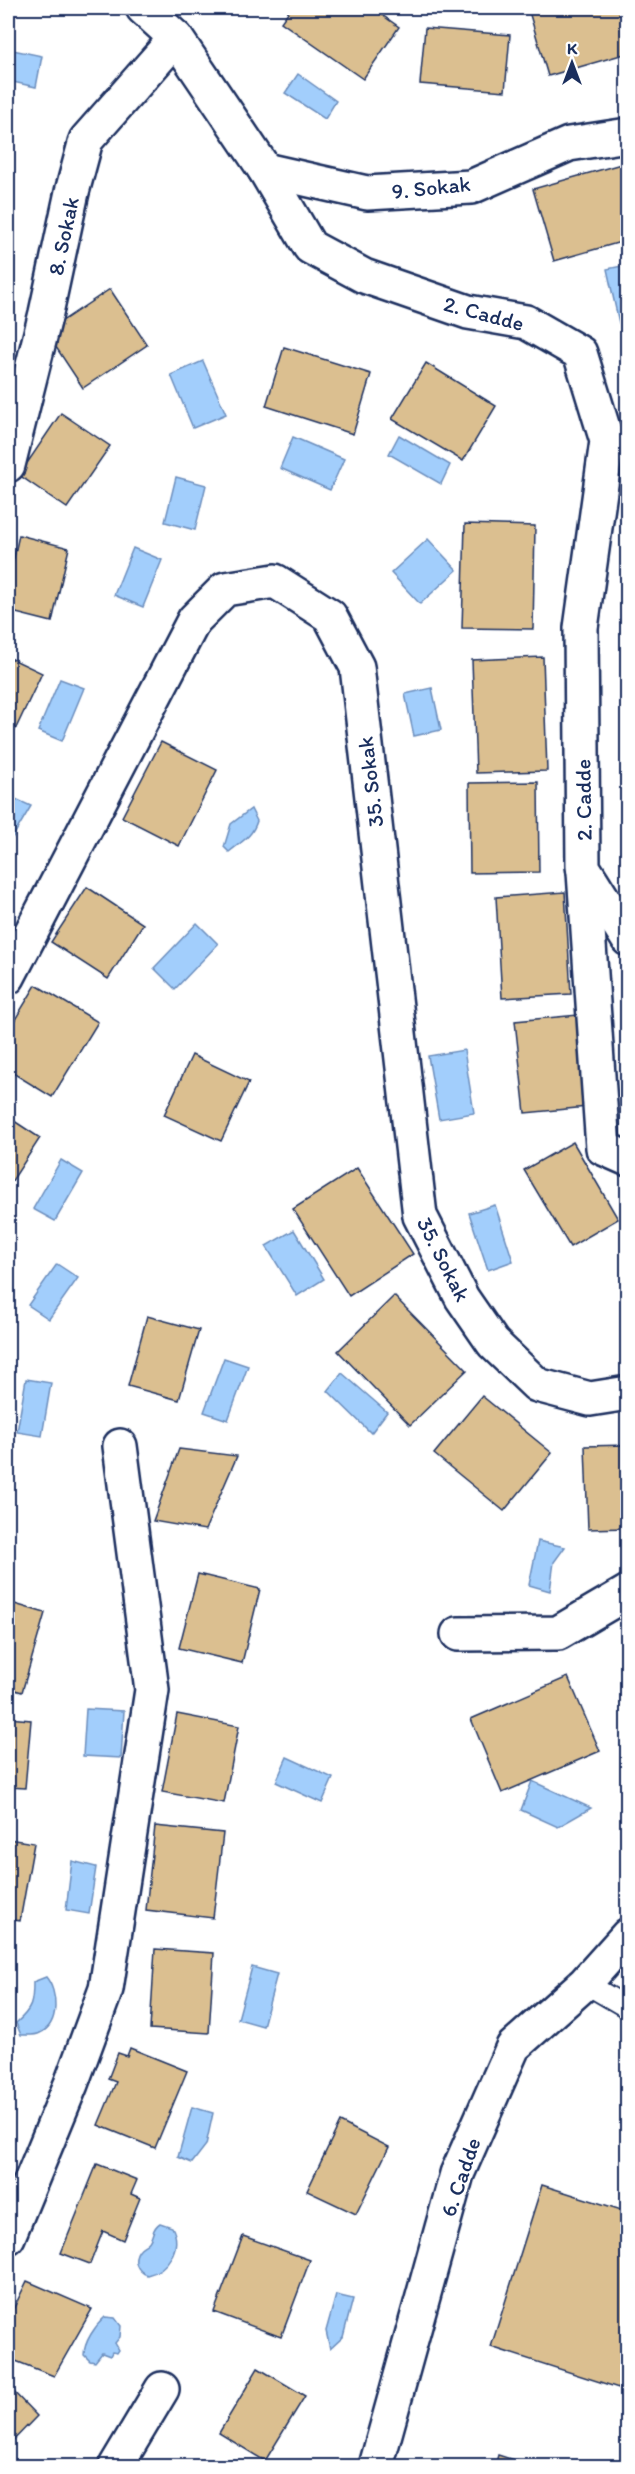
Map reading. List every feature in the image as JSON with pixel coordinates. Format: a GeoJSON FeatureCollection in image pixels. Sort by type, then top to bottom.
{"type":"FeatureCollection","features":[{"type":"Feature","properties":{"kind":"street","name":"2. Cadde"},"geometry":{"type":"LineString","coordinates":[[143,8],[176,38],[265,170],[310,247],[375,280],[468,312],[526,322],[580,354],[608,441],[581,628],[583,867],[603,1149],[627,1159]]}},
{"type":"Feature","properties":{"kind":"street","name":"8. Sokak"},"geometry":{"type":"LineString","coordinates":[[8,465],[86,140],[176,38]]}},
{"type":"Feature","properties":{"kind":"street","name":"9. Sokak"},"geometry":{"type":"LineString","coordinates":[[265,170],[367,193],[471,187],[569,144],[627,135]]}},
{"type":"Feature","properties":{"kind":"street","name":"35. Sokak"},"geometry":{"type":"LineString","coordinates":[[8,977],[194,620],[225,589],[275,581],[330,616],[357,667],[420,1216],[462,1298],[493,1343],[537,1385],[590,1399],[627,1393]]}},
{"type":"Feature","properties":{"kind":"street","name":"2. Cadde"},"geometry":{"type":"LineString","coordinates":[[583,867],[627,939]]}},
{"type":"Feature","properties":{"kind":"street"},"geometry":{"type":"LineString","coordinates":[[8,2237],[71,2084],[106,1989],[152,1690],[120,1446]]}},
{"type":"Feature","properties":{"kind":"street"},"geometry":{"type":"LineString","coordinates":[[458,1634],[558,1633],[627,1592]]}},
{"type":"Feature","properties":{"kind":"street","name":"6. Cadde"},"geometry":{"type":"LineString","coordinates":[[376,2466],[457,2174],[513,2047],[585,1983],[627,1935]]}},
{"type":"Feature","properties":{"kind":"street"},"geometry":{"type":"LineString","coordinates":[[116,2466],[162,2389]]}},
{"type":"Feature","properties":{"kind":"lane"},"geometry":{"type":"LineString","coordinates":[[585,1983],[627,2008]]}},
{"type":"Feature","properties":{"kind":"water"},"geometry":{"type":"Polygon","coordinates":[[[8,49],[42,56],[36,87],[8,81],[8,49]]]}},
{"type":"Feature","properties":{"kind":"water"},"geometry":{"type":"Polygon","coordinates":[[[298,74],[336,101],[325,119],[285,93],[298,74]]]}},
{"type":"Feature","properties":{"kind":"water"},"geometry":{"type":"Polygon","coordinates":[[[627,265],[627,321],[619,323],[607,269],[627,265]]]}},
{"type":"Feature","properties":{"kind":"water"},"geometry":{"type":"Polygon","coordinates":[[[203,361],[226,414],[193,428],[171,375],[203,361]]]}},
{"type":"Feature","properties":{"kind":"water"},"geometry":{"type":"Polygon","coordinates":[[[399,435],[450,465],[441,484],[389,454],[399,435]]]}},
{"type":"Feature","properties":{"kind":"water"},"geometry":{"type":"Polygon","coordinates":[[[293,437],[344,459],[330,490],[280,468],[293,437]]]}},
{"type":"Feature","properties":{"kind":"water"},"geometry":{"type":"Polygon","coordinates":[[[176,477],[206,485],[195,530],[165,522],[176,477]]]}},
{"type":"Feature","properties":{"kind":"water"},"geometry":{"type":"Polygon","coordinates":[[[428,539],[457,570],[420,604],[391,573],[428,539]]]}},
{"type":"Feature","properties":{"kind":"water"},"geometry":{"type":"Polygon","coordinates":[[[133,548],[162,560],[143,607],[114,595],[133,548]]]}},
{"type":"Feature","properties":{"kind":"water"},"geometry":{"type":"Polygon","coordinates":[[[60,679],[84,688],[62,741],[38,731],[60,679]]]}},
{"type":"Feature","properties":{"kind":"water"},"geometry":{"type":"Polygon","coordinates":[[[432,688],[441,730],[414,736],[405,694],[432,688]]]}},
{"type":"Feature","properties":{"kind":"water"},"geometry":{"type":"Polygon","coordinates":[[[9,796],[31,806],[8,845],[8,798],[9,796]]]}},
{"type":"Feature","properties":{"kind":"water"},"geometry":{"type":"Polygon","coordinates":[[[251,809],[257,821],[255,826],[246,838],[229,852],[224,847],[231,824],[251,809]]]}},
{"type":"Feature","properties":{"kind":"water"},"geometry":{"type":"Polygon","coordinates":[[[197,923],[218,944],[175,989],[154,968],[197,923]]]}},
{"type":"Feature","properties":{"kind":"water"},"geometry":{"type":"Polygon","coordinates":[[[464,1050],[474,1113],[439,1119],[428,1056],[464,1050]]]}},
{"type":"Feature","properties":{"kind":"water"},"geometry":{"type":"Polygon","coordinates":[[[61,1160],[83,1173],[55,1221],[33,1209],[61,1160]]]}},
{"type":"Feature","properties":{"kind":"water"},"geometry":{"type":"Polygon","coordinates":[[[495,1205],[513,1261],[488,1270],[469,1213],[495,1205]]]}},
{"type":"Feature","properties":{"kind":"water"},"geometry":{"type":"Polygon","coordinates":[[[294,1230],[324,1279],[297,1296],[266,1246],[294,1230]]]}},
{"type":"Feature","properties":{"kind":"water"},"geometry":{"type":"Polygon","coordinates":[[[57,1264],[78,1278],[49,1319],[28,1305],[57,1264]]]}},
{"type":"Feature","properties":{"kind":"water"},"geometry":{"type":"Polygon","coordinates":[[[224,1358],[248,1366],[228,1420],[204,1412],[224,1358]]]}},
{"type":"Feature","properties":{"kind":"water"},"geometry":{"type":"Polygon","coordinates":[[[342,1373],[387,1412],[371,1433],[328,1391],[342,1373]]]}},
{"type":"Feature","properties":{"kind":"water"},"geometry":{"type":"Polygon","coordinates":[[[26,1379],[51,1383],[42,1436],[17,1432],[26,1379]]]}},
{"type":"Feature","properties":{"kind":"water"},"geometry":{"type":"Polygon","coordinates":[[[538,1541],[565,1547],[554,1562],[550,1591],[529,1585],[538,1541]]]}},
{"type":"Feature","properties":{"kind":"water"},"geometry":{"type":"Polygon","coordinates":[[[86,1709],[124,1711],[121,1758],[83,1756],[86,1709]]]}},
{"type":"Feature","properties":{"kind":"water"},"geometry":{"type":"Polygon","coordinates":[[[287,1757],[333,1778],[322,1803],[276,1782],[287,1757]]]}},
{"type":"Feature","properties":{"kind":"water"},"geometry":{"type":"Polygon","coordinates":[[[532,1781],[591,1808],[558,1827],[521,1810],[532,1781]]]}},
{"type":"Feature","properties":{"kind":"water"},"geometry":{"type":"Polygon","coordinates":[[[72,1861],[96,1867],[89,1914],[66,1910],[72,1861]]]}},
{"type":"Feature","properties":{"kind":"water"},"geometry":{"type":"Polygon","coordinates":[[[252,1967],[277,1974],[263,2026],[238,2019],[252,1967]]]}},
{"type":"Feature","properties":{"kind":"water"},"geometry":{"type":"Polygon","coordinates":[[[46,1977],[55,1998],[54,2015],[51,2022],[38,2034],[21,2035],[16,2023],[31,2005],[33,1982],[46,1977]]]}},
{"type":"Feature","properties":{"kind":"water"},"geometry":{"type":"Polygon","coordinates":[[[192,2107],[213,2113],[206,2145],[192,2163],[178,2157],[192,2107]]]}},
{"type":"Feature","properties":{"kind":"water"},"geometry":{"type":"Polygon","coordinates":[[[160,2223],[172,2227],[176,2242],[174,2250],[161,2269],[147,2275],[138,2268],[137,2254],[141,2247],[149,2242],[154,2229],[160,2223]]]}},
{"type":"Feature","properties":{"kind":"water"},"geometry":{"type":"Polygon","coordinates":[[[336,2295],[353,2299],[343,2337],[330,2349],[326,2331],[336,2295]]]}},
{"type":"Feature","properties":{"kind":"water"},"geometry":{"type":"Polygon","coordinates":[[[105,2317],[115,2318],[121,2326],[120,2337],[115,2343],[119,2350],[117,2353],[112,2352],[110,2356],[102,2353],[95,2362],[90,2361],[84,2355],[86,2345],[94,2330],[105,2317]]]}},
{"type":"Feature","properties":{"kind":"building"},"geometry":{"type":"Polygon","coordinates":[[[291,8],[372,8],[399,27],[363,79],[281,22],[291,8]]]}},
{"type":"Feature","properties":{"kind":"building"},"geometry":{"type":"Polygon","coordinates":[[[528,8],[623,8],[628,22],[628,53],[548,76],[528,8]]]}},
{"type":"Feature","properties":{"kind":"building"},"geometry":{"type":"Polygon","coordinates":[[[425,28],[510,35],[505,91],[420,84],[425,28]]]}},
{"type":"Feature","properties":{"kind":"building"},"geometry":{"type":"Polygon","coordinates":[[[628,162],[628,240],[554,261],[533,189],[628,162]]]}},
{"type":"Feature","properties":{"kind":"building"},"geometry":{"type":"Polygon","coordinates":[[[110,289],[147,345],[83,388],[46,332],[110,289]]]}},
{"type":"Feature","properties":{"kind":"building"},"geometry":{"type":"Polygon","coordinates":[[[284,347],[371,374],[353,434],[266,406],[284,347]]]}},
{"type":"Feature","properties":{"kind":"building"},"geometry":{"type":"Polygon","coordinates":[[[426,363],[496,406],[463,461],[392,419],[426,363]]]}},
{"type":"Feature","properties":{"kind":"building"},"geometry":{"type":"Polygon","coordinates":[[[61,413],[110,446],[67,508],[19,475],[61,413]]]}},
{"type":"Feature","properties":{"kind":"building"},"geometry":{"type":"Polygon","coordinates":[[[465,524],[535,526],[533,629],[462,628],[465,524]]]}},
{"type":"Feature","properties":{"kind":"building"},"geometry":{"type":"Polygon","coordinates":[[[19,535],[69,548],[52,622],[8,611],[8,584],[19,535]]]}},
{"type":"Feature","properties":{"kind":"building"},"geometry":{"type":"Polygon","coordinates":[[[8,657],[42,673],[8,745],[8,657]]]}},
{"type":"Feature","properties":{"kind":"building"},"geometry":{"type":"Polygon","coordinates":[[[543,657],[547,771],[476,773],[472,660],[543,657]]]}},
{"type":"Feature","properties":{"kind":"building"},"geometry":{"type":"Polygon","coordinates":[[[161,742],[217,770],[179,846],[122,817],[161,742]]]}},
{"type":"Feature","properties":{"kind":"building"},"geometry":{"type":"Polygon","coordinates":[[[538,782],[539,872],[470,873],[469,783],[538,782]]]}},
{"type":"Feature","properties":{"kind":"building"},"geometry":{"type":"Polygon","coordinates":[[[87,887],[143,924],[108,979],[51,942],[87,887]]]}},
{"type":"Feature","properties":{"kind":"building"},"geometry":{"type":"Polygon","coordinates":[[[565,892],[571,994],[502,998],[496,897],[565,892]]]}},
{"type":"Feature","properties":{"kind":"building"},"geometry":{"type":"Polygon","coordinates":[[[36,985],[98,1022],[52,1097],[8,1070],[8,1031],[36,985]]]}},
{"type":"Feature","properties":{"kind":"building"},"geometry":{"type":"Polygon","coordinates":[[[578,1015],[587,1107],[525,1113],[515,1021],[578,1015]]]}},
{"type":"Feature","properties":{"kind":"building"},"geometry":{"type":"Polygon","coordinates":[[[192,1055],[249,1082],[221,1141],[164,1115],[192,1055]]]}},
{"type":"Feature","properties":{"kind":"building"},"geometry":{"type":"Polygon","coordinates":[[[8,1117],[40,1138],[8,1187],[8,1117]]]}},
{"type":"Feature","properties":{"kind":"building"},"geometry":{"type":"Polygon","coordinates":[[[573,1142],[618,1219],[570,1247],[524,1170],[573,1142]]]}},
{"type":"Feature","properties":{"kind":"building"},"geometry":{"type":"Polygon","coordinates":[[[357,1168],[413,1254],[349,1296],[293,1209],[357,1168]]]}},
{"type":"Feature","properties":{"kind":"building"},"geometry":{"type":"Polygon","coordinates":[[[394,1296],[467,1370],[410,1425],[338,1351],[394,1296]]]}},
{"type":"Feature","properties":{"kind":"building"},"geometry":{"type":"Polygon","coordinates":[[[147,1316],[199,1330],[179,1400],[128,1386],[147,1316]]]}},
{"type":"Feature","properties":{"kind":"building"},"geometry":{"type":"Polygon","coordinates":[[[482,1396],[552,1453],[504,1511],[434,1454],[482,1396]]]}},
{"type":"Feature","properties":{"kind":"building"},"geometry":{"type":"Polygon","coordinates":[[[628,1445],[628,1528],[588,1529],[585,1446],[628,1445]]]}},
{"type":"Feature","properties":{"kind":"building"},"geometry":{"type":"Polygon","coordinates":[[[179,1449],[237,1456],[205,1530],[153,1521],[179,1449]]]}},
{"type":"Feature","properties":{"kind":"building"},"geometry":{"type":"Polygon","coordinates":[[[8,1484],[12,1485],[8,1509],[8,1484]]]}},
{"type":"Feature","properties":{"kind":"building"},"geometry":{"type":"Polygon","coordinates":[[[198,1574],[260,1589],[242,1663],[179,1648],[198,1574]]]}},
{"type":"Feature","properties":{"kind":"building"},"geometry":{"type":"Polygon","coordinates":[[[8,1602],[45,1613],[22,1692],[8,1688],[8,1602]]]}},
{"type":"Feature","properties":{"kind":"building"},"geometry":{"type":"Polygon","coordinates":[[[568,1677],[600,1751],[502,1793],[471,1719],[568,1677]]]}},
{"type":"Feature","properties":{"kind":"building"},"geometry":{"type":"Polygon","coordinates":[[[177,1714],[239,1726],[224,1803],[162,1792],[177,1714]]]}},
{"type":"Feature","properties":{"kind":"building"},"geometry":{"type":"Polygon","coordinates":[[[8,1718],[31,1720],[25,1788],[8,1787],[8,1718]]]}},
{"type":"Feature","properties":{"kind":"building"},"geometry":{"type":"Polygon","coordinates":[[[155,1826],[223,1833],[213,1918],[146,1910],[155,1826]]]}},
{"type":"Feature","properties":{"kind":"building"},"geometry":{"type":"Polygon","coordinates":[[[8,1839],[34,1843],[20,1921],[8,1919],[8,1839]]]}},
{"type":"Feature","properties":{"kind":"building"},"geometry":{"type":"Polygon","coordinates":[[[155,1949],[214,1953],[209,2033],[150,2029],[155,1949]]]}},
{"type":"Feature","properties":{"kind":"building"},"geometry":{"type":"Polygon","coordinates":[[[130,2048],[187,2071],[155,2148],[98,2125],[116,2082],[108,2079],[118,2053],[127,2056],[130,2048]]]}},
{"type":"Feature","properties":{"kind":"building"},"geometry":{"type":"Polygon","coordinates":[[[340,2122],[389,2147],[356,2214],[307,2191],[340,2122]]]}},
{"type":"Feature","properties":{"kind":"building"},"geometry":{"type":"Polygon","coordinates":[[[97,2164],[137,2180],[131,2194],[140,2198],[123,2240],[103,2231],[90,2264],[61,2253],[97,2164]]]}},
{"type":"Feature","properties":{"kind":"building"},"geometry":{"type":"Polygon","coordinates":[[[542,2185],[628,2212],[628,2391],[491,2347],[542,2185]]]}},
{"type":"Feature","properties":{"kind":"building"},"geometry":{"type":"Polygon","coordinates":[[[243,2236],[310,2260],[281,2337],[214,2312],[243,2236]]]}},
{"type":"Feature","properties":{"kind":"building"},"geometry":{"type":"Polygon","coordinates":[[[27,2281],[92,2309],[54,2376],[8,2358],[8,2320],[27,2281]]]}},
{"type":"Feature","properties":{"kind":"building"},"geometry":{"type":"Polygon","coordinates":[[[258,2368],[305,2396],[265,2461],[219,2433],[258,2368]]]}},
{"type":"Feature","properties":{"kind":"building"},"geometry":{"type":"Polygon","coordinates":[[[8,2386],[37,2416],[8,2446],[8,2386]]]}},
{"type":"Feature","properties":{"kind":"building"},"geometry":{"type":"Polygon","coordinates":[[[498,2455],[533,2466],[495,2466],[498,2455]]]}}]}
